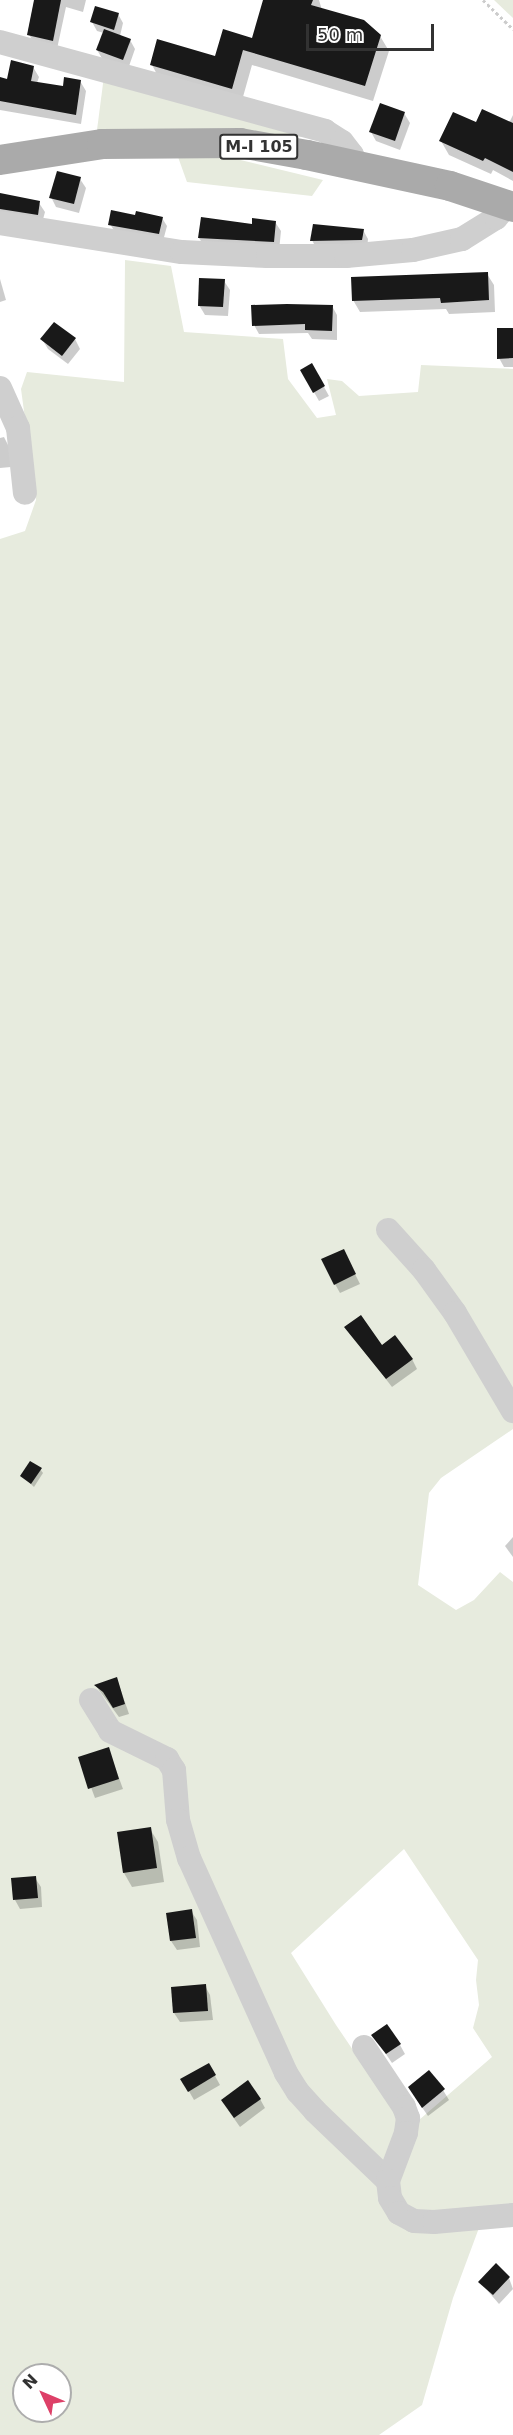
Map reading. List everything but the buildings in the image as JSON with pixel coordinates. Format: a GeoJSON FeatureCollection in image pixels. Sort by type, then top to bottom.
{"type":"FeatureCollection","features":[{"type":"Feature","properties":{"kind":"main road","name":"M-I 105"},"geometry":{"type":"LineString","coordinates":[[0,159],[102,144],[240,143],[355,164],[450,186],[510,206]]}},
{"type":"Feature","properties":{"kind":"street"},"geometry":{"type":"LineString","coordinates":[[0,42],[325,131],[342,142],[352,155],[355,164]]}},
{"type":"Feature","properties":{"kind":"street"},"geometry":{"type":"LineString","coordinates":[[0,223],[182,252],[268,256],[346,256],[413,250],[462,239],[496,218],[510,206]]}},
{"type":"Feature","properties":{"kind":"street"},"geometry":{"type":"LineString","coordinates":[[0,388],[18,428],[25,493]]}},
{"type":"Feature","properties":{"kind":"street"},"geometry":{"type":"LineString","coordinates":[[388,1230],[424,1270],[455,1313],[513,1411]]}},
{"type":"Feature","properties":{"kind":"street"},"geometry":{"type":"LineString","coordinates":[[91,1700],[111,1731],[167,1759],[174,1770],[178,1820],[189,1858],[286,2073],[298,2092],[388,2181]]}},
{"type":"Feature","properties":{"kind":"street"},"geometry":{"type":"LineString","coordinates":[[364,2047],[404,2107],[408,2118],[406,2133],[388,2181],[390,2198],[399,2213],[414,2221],[434,2222],[513,2215]]}},
{"type":"Feature","properties":{"kind":"path"},"geometry":{"type":"LineString","coordinates":[[483,0],[513,29]]}},
{"type":"Feature","properties":{"kind":"shaded area"},"geometry":{"type":"Polygon","coordinates":[[[494,0],[513,0],[513,18],[494,0]]]}},
{"type":"Feature","properties":{"kind":"shaded area"},"geometry":{"type":"Polygon","coordinates":[[[104,76],[307,137],[97,130],[104,76]]]}},
{"type":"Feature","properties":{"kind":"shaded area"},"geometry":{"type":"Polygon","coordinates":[[[224,156],[323,180],[312,196],[187,182],[178,157],[224,156]]]}},
{"type":"Feature","properties":{"kind":"shaded area"},"geometry":{"type":"Polygon","coordinates":[[[125,260],[171,266],[184,332],[283,339],[288,379],[317,418],[336,415],[327,379],[342,381],[359,396],[418,392],[421,365],[513,369],[513,1429],[441,1478],[429,1493],[418,1585],[456,1610],[474,1600],[500,1572],[513,1582],[513,2211],[486,2209],[453,2298],[422,2405],[379,2435],[0,2435],[0,539],[25,531],[36,500],[21,389],[27,372],[124,382],[125,260]],[[404,1849],[291,1953],[393,2109],[419,2120],[492,2057],[473,2028],[479,2005],[476,1980],[478,1960],[404,1849]]]}}]}
